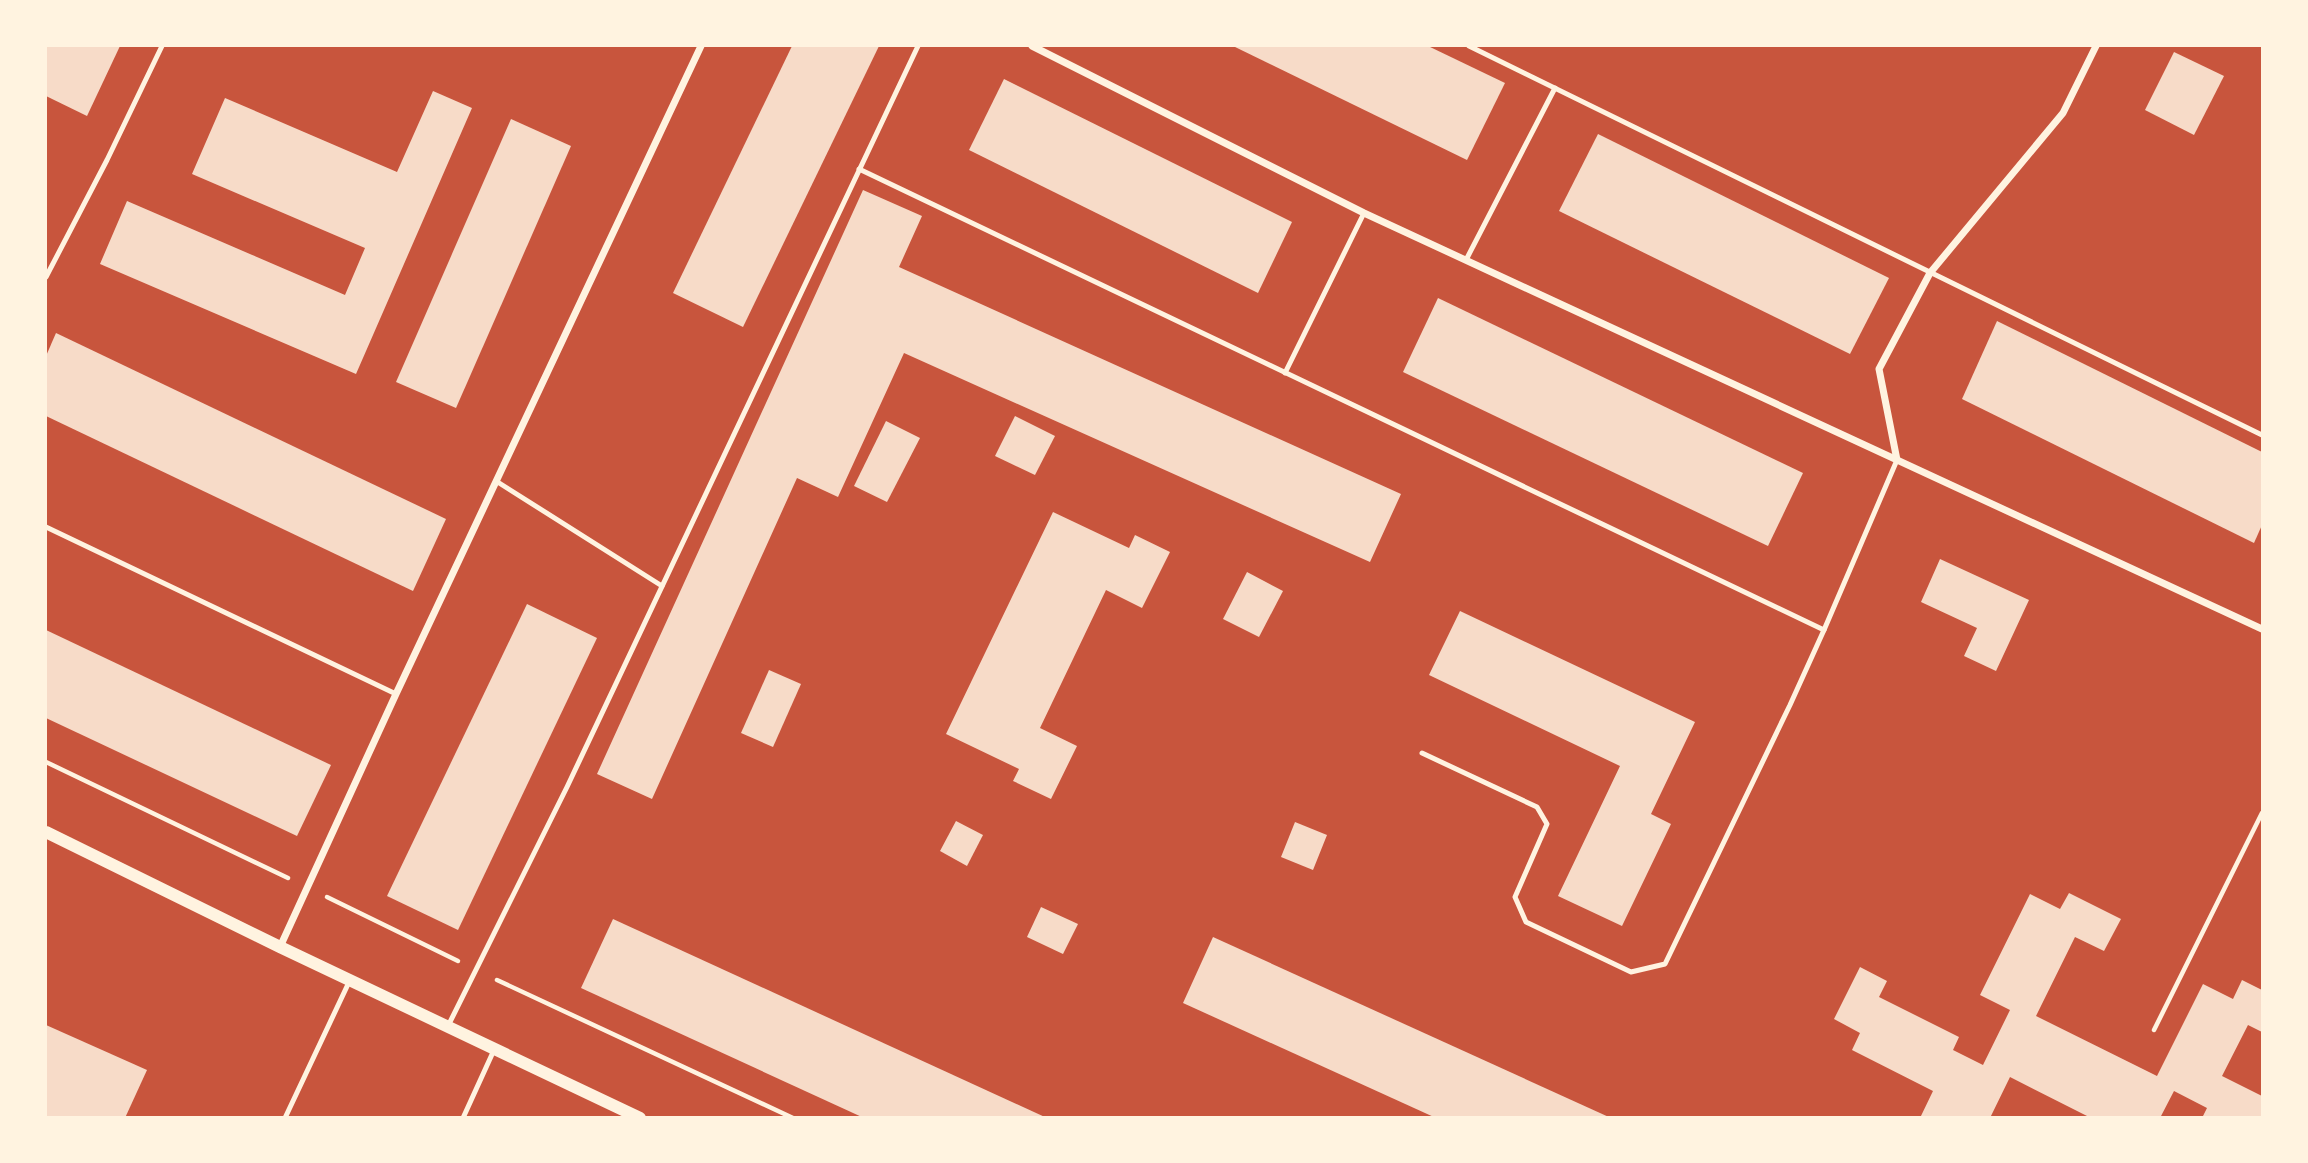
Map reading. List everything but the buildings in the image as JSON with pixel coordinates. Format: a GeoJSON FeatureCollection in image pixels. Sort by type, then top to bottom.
{"type":"FeatureCollection","features":[{"type":"Feature","properties":{"kind":"street"},"geometry":{"type":"LineString","coordinates":[[280,947],[701,46]]}},
{"type":"Feature","properties":{"kind":"street"},"geometry":{"type":"LineString","coordinates":[[1032,46],[1364,213],[2263,629]]}},
{"type":"Feature","properties":{"kind":"street"},"geometry":{"type":"LineString","coordinates":[[1897,460],[1879,369],[1930,273],[2063,113],[2096,46]]}},
{"type":"Feature","properties":{"kind":"street"},"geometry":{"type":"LineString","coordinates":[[46,832],[280,947],[640,1118]]}},
{"type":"Feature","properties":{"kind":"lane"},"geometry":{"type":"LineString","coordinates":[[46,277],[162,46]]}},
{"type":"Feature","properties":{"kind":"lane"},"geometry":{"type":"LineString","coordinates":[[448,1026],[567,787],[918,46]]}},
{"type":"Feature","properties":{"kind":"lane"},"geometry":{"type":"LineString","coordinates":[[1469,46],[2263,435]]}},
{"type":"Feature","properties":{"kind":"lane"},"geometry":{"type":"LineString","coordinates":[[1466,260],[1555,88]]}},
{"type":"Feature","properties":{"kind":"lane"},"geometry":{"type":"LineString","coordinates":[[859,169],[1824,630]]}},
{"type":"Feature","properties":{"kind":"lane"},"geometry":{"type":"LineString","coordinates":[[1285,373],[1364,213]]}},
{"type":"Feature","properties":{"kind":"lane"},"geometry":{"type":"LineString","coordinates":[[1422,753],[1537,807],[1547,824],[1515,897],[1525,922],[1630,972],[1665,964],[1790,705],[1897,460]]}},
{"type":"Feature","properties":{"kind":"lane"},"geometry":{"type":"LineString","coordinates":[[496,481],[662,586]]}},
{"type":"Feature","properties":{"kind":"lane"},"geometry":{"type":"LineString","coordinates":[[46,527],[396,694]]}},
{"type":"Feature","properties":{"kind":"lane"},"geometry":{"type":"LineString","coordinates":[[285,1118],[349,980]]}},
{"type":"Feature","properties":{"kind":"lane"},"geometry":{"type":"LineString","coordinates":[[463,1118],[495,1048]]}},
{"type":"Feature","properties":{"kind":"path"},"geometry":{"type":"LineString","coordinates":[[46,762],[475,970],[793,1118]]}},
{"type":"Feature","properties":{"kind":"path"},"geometry":{"type":"LineString","coordinates":[[2154,1030],[2263,813]]}}]}
